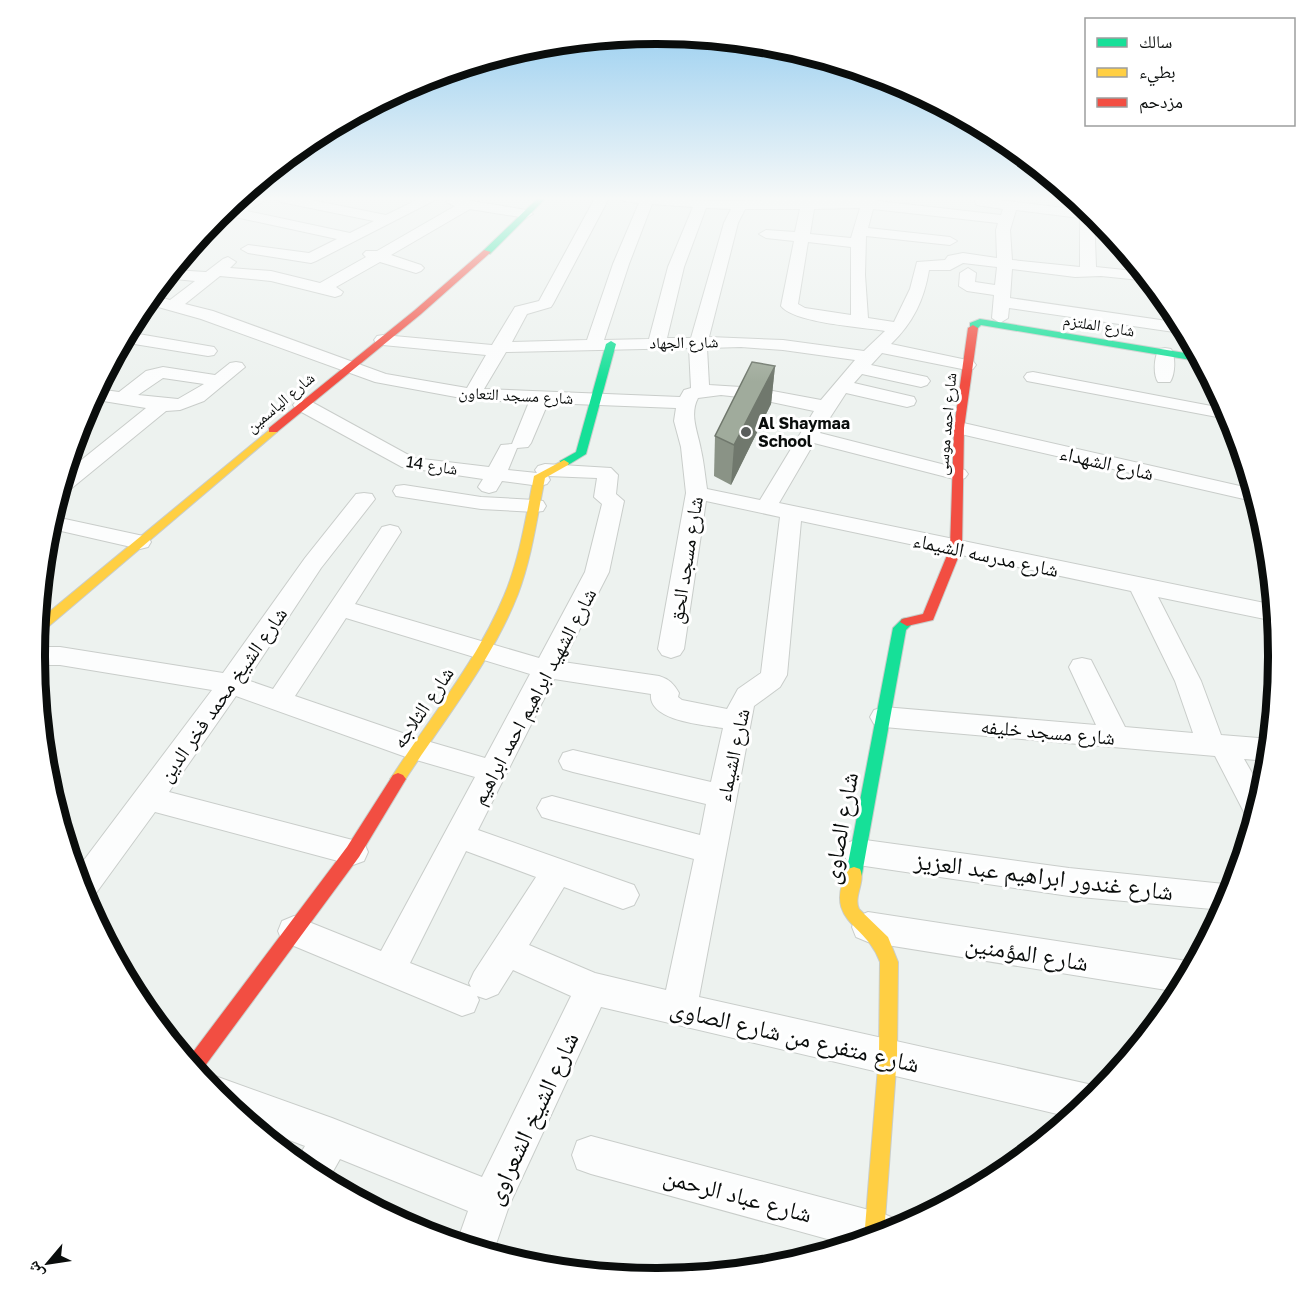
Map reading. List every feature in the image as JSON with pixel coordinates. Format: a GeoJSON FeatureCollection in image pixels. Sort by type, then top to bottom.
{"type":"FeatureCollection","features":[{"type":"Feature","properties":{"kind":"street"},"geometry":{"type":"LineString","coordinates":[[150,312],[162,302],[233,259]]}},
{"type":"Feature","properties":{"kind":"street"},"geometry":{"type":"LineString","coordinates":[[178,274],[271,276],[329,290],[377,259]]}},
{"type":"Feature","properties":{"kind":"street"},"geometry":{"type":"LineString","coordinates":[[387,259],[417,268]]}},
{"type":"Feature","properties":{"kind":"street","name":"شارع الياسمين"},"geometry":{"type":"LineString","coordinates":[[46,622],[349,366],[383,340],[475,259]]}},
{"type":"Feature","properties":{"kind":"street"},"geometry":{"type":"LineString","coordinates":[[472,394],[521,311],[545,304],[569,259]]}},
{"type":"Feature","properties":{"kind":"street"},"geometry":{"type":"LineString","coordinates":[[542,475],[574,460],[581,454],[598,399],[603,344],[623,259]]}},
{"type":"Feature","properties":{"kind":"street"},"geometry":{"type":"LineString","coordinates":[[657,343],[678,259]]}},
{"type":"Feature","properties":{"kind":"street","name":"شارع مسجد الحق"},"geometry":{"type":"LineString","coordinates":[[671,649],[697,493],[691,447],[684,422],[693,397],[699,341],[721,259]]}},
{"type":"Feature","properties":{"kind":"street"},"geometry":{"type":"LineString","coordinates":[[797,259],[789,306],[800,312],[898,328]]}},
{"type":"Feature","properties":{"kind":"street"},"geometry":{"type":"LineString","coordinates":[[860,322],[863,259]]}},
{"type":"Feature","properties":{"kind":"street"},"geometry":{"type":"LineString","coordinates":[[778,511],[809,436],[825,407],[898,328],[914,302],[922,265],[933,263],[950,265],[953,259]]}},
{"type":"Feature","properties":{"kind":"street"},"geometry":{"type":"LineString","coordinates":[[968,259],[1136,276]]}},
{"type":"Feature","properties":{"kind":"street"},"geometry":{"type":"LineString","coordinates":[[995,324],[1000,321],[1005,259]]}},
{"type":"Feature","properties":{"kind":"street"},"geometry":{"type":"LineString","coordinates":[[1088,259],[1088,272]]}},
{"type":"Feature","properties":{"kind":"street"},"geometry":{"type":"LineString","coordinates":[[968,273],[968,286],[1002,298]]}},
{"type":"Feature","properties":{"kind":"street"},"geometry":{"type":"LineString","coordinates":[[1071,291],[1072,312]]}},
{"type":"Feature","properties":{"kind":"street"},"geometry":{"type":"LineString","coordinates":[[966,295],[1002,298],[1072,312],[1172,327]]}},
{"type":"Feature","properties":{"kind":"street","name":"شارع مسجد التعاون"},"geometry":{"type":"LineString","coordinates":[[162,302],[381,378],[472,394],[598,399],[693,397]]}},
{"type":"Feature","properties":{"kind":"street"},"geometry":{"type":"LineString","coordinates":[[1148,302],[1150,323]]}},
{"type":"Feature","properties":{"kind":"street","name":"شارع احمد موسى"},"geometry":{"type":"LineString","coordinates":[[956,548],[959,428],[973,325],[980,322],[995,324]]}},
{"type":"Feature","properties":{"kind":"street","name":"شارع الملتزم"},"geometry":{"type":"LineString","coordinates":[[995,324],[1191,357]]}},
{"type":"Feature","properties":{"kind":"street"},"geometry":{"type":"LineString","coordinates":[[133,338],[208,351]]}},
{"type":"Feature","properties":{"kind":"street","name":"شارع الجهاد"},"geometry":{"type":"LineString","coordinates":[[383,340],[499,349],[699,341],[783,345],[869,357]]}},
{"type":"Feature","properties":{"kind":"street"},"geometry":{"type":"LineString","coordinates":[[1164,378],[1165,353]]}},
{"type":"Feature","properties":{"kind":"street"},"geometry":{"type":"LineString","coordinates":[[869,357],[967,365]]}},
{"type":"Feature","properties":{"kind":"street"},"geometry":{"type":"LineString","coordinates":[[869,357],[921,381]]}},
{"type":"Feature","properties":{"kind":"street"},"geometry":{"type":"LineString","coordinates":[[103,395],[171,406],[192,402],[236,367]]}},
{"type":"Feature","properties":{"kind":"street"},"geometry":{"type":"LineString","coordinates":[[123,398],[152,375],[163,372],[218,381]]}},
{"type":"Feature","properties":{"kind":"street"},"geometry":{"type":"LineString","coordinates":[[1033,377],[1218,413]]}},
{"type":"Feature","properties":{"kind":"street"},"geometry":{"type":"LineString","coordinates":[[842,386],[907,401]]}},
{"type":"Feature","properties":{"kind":"street"},"geometry":{"type":"LineString","coordinates":[[693,397],[724,389],[825,407]]}},
{"type":"Feature","properties":{"kind":"street"},"geometry":{"type":"LineString","coordinates":[[481,503],[495,474],[514,446],[541,397]]}},
{"type":"Feature","properties":{"kind":"street"},"geometry":{"type":"LineString","coordinates":[[71,479],[161,405]]}},
{"type":"Feature","properties":{"kind":"street","name":"شارع 14"},"geometry":{"type":"LineString","coordinates":[[303,405],[380,446],[399,460],[420,465],[495,474],[542,475]]}},
{"type":"Feature","properties":{"kind":"street","name":"شارع الشهداء"},"geometry":{"type":"LineString","coordinates":[[959,428],[1247,494]]}},
{"type":"Feature","properties":{"kind":"street"},"geometry":{"type":"LineString","coordinates":[[809,436],[958,474]]}},
{"type":"Feature","properties":{"kind":"street","name":"شارع الشهيد ابراهيم احمد ابراهيم"},"geometry":{"type":"LineString","coordinates":[[389,969],[594,580],[614,503],[604,497],[609,477],[604,472],[542,475]]}},
{"type":"Feature","properties":{"kind":"street","name":"شارع الثلاجه"},"geometry":{"type":"LineString","coordinates":[[198,1061],[353,852],[416,748],[483,652],[506,607],[520,566],[542,475]]}},
{"type":"Feature","properties":{"kind":"street"},"geometry":{"type":"LineString","coordinates":[[404,491],[481,503],[535,506]]}},
{"type":"Feature","properties":{"kind":"street","name":"شارع مدرسه الشيماء"},"geometry":{"type":"LineString","coordinates":[[697,493],[1267,611]]}},
{"type":"Feature","properties":{"kind":"street","name":"شارع الشيخ محمد فخر الدين"},"geometry":{"type":"LineString","coordinates":[[88,881],[150,799],[313,563],[364,499]]}},
{"type":"Feature","properties":{"kind":"street","name":"شارع الشيماء"},"geometry":{"type":"LineString","coordinates":[[679,1010],[744,698],[751,691],[770,681],[774,675],[778,511]]}},
{"type":"Feature","properties":{"kind":"street"},"geometry":{"type":"LineString","coordinates":[[59,524],[140,542]]}},
{"type":"Feature","properties":{"kind":"street"},"geometry":{"type":"LineString","coordinates":[[279,700],[390,532]]}},
{"type":"Feature","properties":{"kind":"street","name":"شارع الصاوى"},"geometry":{"type":"LineString","coordinates":[[877,1226],[888,1055],[889,962],[882,944],[852,914],[848,904],[900,628],[910,620],[928,617],[956,548]]}},
{"type":"Feature","properties":{"kind":"street"},"geometry":{"type":"LineString","coordinates":[[1141,587],[1217,744],[1251,800]]}},
{"type":"Feature","properties":{"kind":"street"},"geometry":{"type":"LineString","coordinates":[[339,608],[546,669],[659,686],[666,693],[664,699],[666,703],[674,709],[738,721]]}},
{"type":"Feature","properties":{"kind":"street"},"geometry":{"type":"LineString","coordinates":[[45,656],[60,656],[230,684],[416,748],[492,771]]}},
{"type":"Feature","properties":{"kind":"street"},"geometry":{"type":"LineString","coordinates":[[1082,667],[1116,737]]}},
{"type":"Feature","properties":{"kind":"street","name":"شارع مسجد خليفه"},"geometry":{"type":"LineString","coordinates":[[884,717],[1261,749]]}},
{"type":"Feature","properties":{"kind":"street"},"geometry":{"type":"LineString","coordinates":[[573,761],[723,796]]}},
{"type":"Feature","properties":{"kind":"street"},"geometry":{"type":"LineString","coordinates":[[150,799],[353,852]]}},
{"type":"Feature","properties":{"kind":"street"},"geometry":{"type":"LineString","coordinates":[[552,808],[711,851]]}},
{"type":"Feature","properties":{"kind":"street"},"geometry":{"type":"LineString","coordinates":[[460,836],[623,895]]}},
{"type":"Feature","properties":{"kind":"street","name":"شارع غندور ابراهيم عبد العزيز"},"geometry":{"type":"LineString","coordinates":[[858,852],[1069,882],[1219,896]]}},
{"type":"Feature","properties":{"kind":"street"},"geometry":{"type":"LineString","coordinates":[[294,931],[389,969],[474,992],[507,951],[557,871]]}},
{"type":"Feature","properties":{"kind":"street","name":"شارع المؤمنين"},"geometry":{"type":"LineString","coordinates":[[867,927],[1178,976]]}},
{"type":"Feature","properties":{"kind":"street","name":"شارع متفرع من شارع الصاوى"},"geometry":{"type":"LineString","coordinates":[[507,951],[592,989],[888,1055],[1076,1100]]}},
{"type":"Feature","properties":{"kind":"street","name":"شارع الشيخ الشعراوى"},"geometry":{"type":"LineString","coordinates":[[478,1241],[491,1201],[592,989]]}},
{"type":"Feature","properties":{"kind":"street"},"geometry":{"type":"LineString","coordinates":[[240,1103],[332,1137],[491,1201]]}},
{"type":"Feature","properties":{"kind":"street"},"geometry":{"type":"LineString","coordinates":[[316,1164],[332,1137]]}},
{"type":"Feature","properties":{"kind":"street","name":"شارع عباد الرحمن"},"geometry":{"type":"LineString","coordinates":[[591,1155],[865,1231]]}},
{"type":"Feature","properties":{"kind":"building"},"geometry":{"type":"Polygon","coordinates":[[[752,362],[775,366],[734,445],[715,436],[752,362]]]}},
{"type":"Feature","properties":{"kind":"traffic: fast"},"geometry":{"type":"LineString","coordinates":[[973,328],[973,325],[980,322],[1191,357]]}},
{"type":"Feature","properties":{"kind":"traffic: fast"},"geometry":{"type":"LineString","coordinates":[[564,463],[581,454],[611,344]]}},
{"type":"Feature","properties":{"kind":"traffic: fast"},"geometry":{"type":"LineString","coordinates":[[854,874],[900,628],[907,622]]}},
{"type":"Feature","properties":{"kind":"traffic: slow"},"geometry":{"type":"LineString","coordinates":[[46,622],[273,430]]}},
{"type":"Feature","properties":{"kind":"traffic: slow"},"geometry":{"type":"LineString","coordinates":[[398,779],[468,675],[494,631],[517,577],[540,476],[564,463]]}},
{"type":"Feature","properties":{"kind":"traffic: slow"},"geometry":{"type":"LineString","coordinates":[[854,874],[848,904],[852,914],[882,943],[889,962],[888,1055],[874,1227]]}},
{"type":"Feature","properties":{"kind":"traffic: jam"},"geometry":{"type":"LineString","coordinates":[[273,430],[418,312],[479,259]]}},
{"type":"Feature","properties":{"kind":"traffic: jam"},"geometry":{"type":"LineString","coordinates":[[907,622],[928,617],[956,548],[959,428],[973,328]]}},
{"type":"Feature","properties":{"kind":"traffic: jam"},"geometry":{"type":"LineString","coordinates":[[198,1061],[353,852],[398,779]]}},
{"type":"Feature","properties":{"kind":"place","name":"Al Shaymaa School"},"geometry":{"type":"Point","coordinates":[746,432]}}]}
